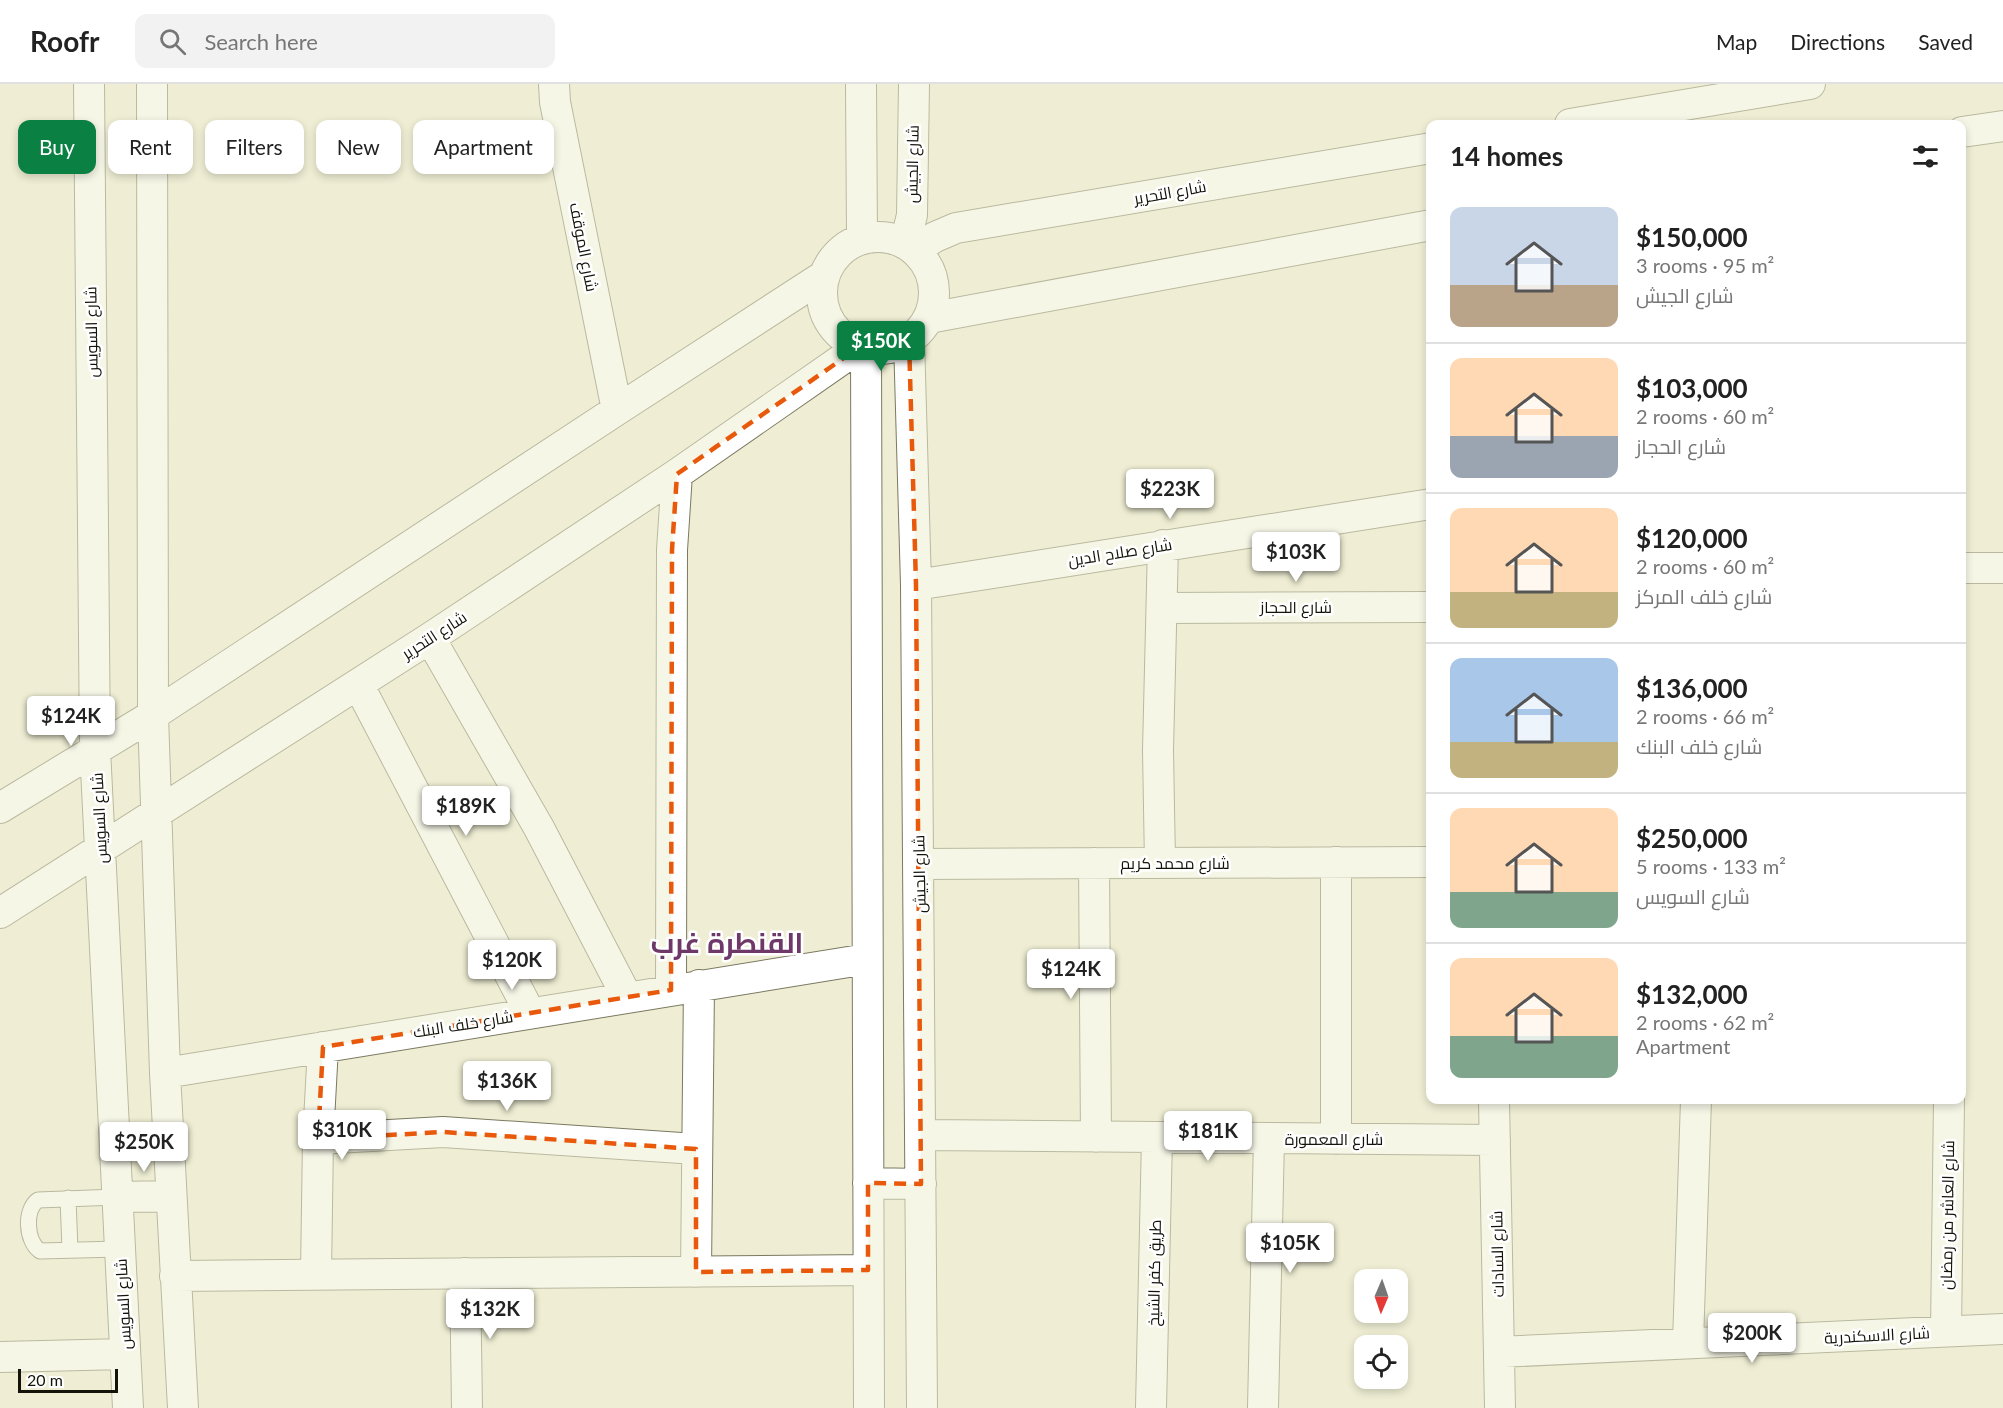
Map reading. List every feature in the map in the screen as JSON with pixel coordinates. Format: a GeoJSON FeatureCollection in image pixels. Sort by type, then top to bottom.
{"type":"FeatureCollection","features":[{"type":"Feature","properties":{"kind":"street","name":"شارع السويس"},"geometry":{"type":"LineString","coordinates":[[89,84],[95,750],[128,1408]]}},
{"type":"Feature","properties":{"kind":"street"},"geometry":{"type":"LineString","coordinates":[[152,84],[153,715],[165,1073],[183,1408]]}},
{"type":"Feature","properties":{"kind":"street","name":"شارع الموقف"},"geometry":{"type":"LineString","coordinates":[[554,84],[555,102],[617,410]]}},
{"type":"Feature","properties":{"kind":"street"},"geometry":{"type":"LineString","coordinates":[[861,84],[862,239]]}},
{"type":"Feature","properties":{"kind":"street","name":"شارع الجيش"},"geometry":{"type":"LineString","coordinates":[[914,84],[910,247],[925,261],[935,288],[934,303],[919,328],[916,585],[922,1408]]}},
{"type":"Feature","properties":{"kind":"street"},"geometry":{"type":"LineString","coordinates":[[1593,120],[1810,84]]}},
{"type":"Feature","properties":{"kind":"street"},"geometry":{"type":"LineString","coordinates":[[1966,131],[2003,126]]}},
{"type":"Feature","properties":{"kind":"street","name":"شارع التحرير"},"geometry":{"type":"LineString","coordinates":[[910,247],[956,228],[1426,149]]}},
{"type":"Feature","properties":{"kind":"street"},"geometry":{"type":"LineString","coordinates":[[910,247],[892,238],[876,237],[862,239],[839,253],[825,275],[822,292],[825,309],[833,325],[845,338],[863,346],[881,348],[896,346],[919,328],[1426,226]]}},
{"type":"Feature","properties":{"kind":"street"},"geometry":{"type":"LineString","coordinates":[[0,808],[153,715],[825,275]]}},
{"type":"Feature","properties":{"kind":"street"},"geometry":{"type":"LineString","coordinates":[[863,346],[869,1408]]}},
{"type":"Feature","properties":{"kind":"street","name":"شارع التحرير"},"geometry":{"type":"LineString","coordinates":[[0,913],[430,638],[677,474],[863,346]]}},
{"type":"Feature","properties":{"kind":"street"},"geometry":{"type":"LineString","coordinates":[[677,474],[672,550],[685,988],[696,1149],[696,1272]]}},
{"type":"Feature","properties":{"kind":"street","name":"شارع صلاح الدين"},"geometry":{"type":"LineString","coordinates":[[916,585],[1426,505]]}},
{"type":"Feature","properties":{"kind":"street"},"geometry":{"type":"LineString","coordinates":[[1160,863],[1158,750],[1163,545]]}},
{"type":"Feature","properties":{"kind":"street"},"geometry":{"type":"LineString","coordinates":[[1966,568],[2003,568]]}},
{"type":"Feature","properties":{"kind":"street","name":"شارع الحجاز"},"geometry":{"type":"LineString","coordinates":[[1162,608],[1426,607]]}},
{"type":"Feature","properties":{"kind":"street"},"geometry":{"type":"LineString","coordinates":[[430,638],[539,828],[627,997]]}},
{"type":"Feature","properties":{"kind":"street"},"geometry":{"type":"LineString","coordinates":[[358,684],[530,1013]]}},
{"type":"Feature","properties":{"kind":"street"},"geometry":{"type":"LineString","coordinates":[[1336,862],[1336,1139]]}},
{"type":"Feature","properties":{"kind":"street","name":"شارع محمد كريم"},"geometry":{"type":"LineString","coordinates":[[919,864],[1426,862]]}},
{"type":"Feature","properties":{"kind":"street"},"geometry":{"type":"LineString","coordinates":[[1094,863],[1096,1137]]}},
{"type":"Feature","properties":{"kind":"street","name":"شارع خلف البنك"},"geometry":{"type":"LineString","coordinates":[[165,1073],[867,959]]}},
{"type":"Feature","properties":{"kind":"street"},"geometry":{"type":"LineString","coordinates":[[316,1274],[318,1139],[323,1047]]}},
{"type":"Feature","properties":{"kind":"street","name":"شارع السادات"},"geometry":{"type":"LineString","coordinates":[[1494,1104],[1500,1408]]}},
{"type":"Feature","properties":{"kind":"street"},"geometry":{"type":"LineString","coordinates":[[1688,1343],[1696,1104]]}},
{"type":"Feature","properties":{"kind":"street","name":"شارع العاشر من رمضان"},"geometry":{"type":"LineString","coordinates":[[1946,1331],[1949,1104]]}},
{"type":"Feature","properties":{"kind":"street"},"geometry":{"type":"LineString","coordinates":[[318,1139],[443,1132],[696,1149]]}},
{"type":"Feature","properties":{"kind":"street","name":"شارع المعمورة"},"geometry":{"type":"LineString","coordinates":[[921,1135],[1495,1140]]}},
{"type":"Feature","properties":{"kind":"street","name":"طريق كفر الشيخ"},"geometry":{"type":"LineString","coordinates":[[1151,1408],[1157,1137]]}},
{"type":"Feature","properties":{"kind":"street"},"geometry":{"type":"LineString","coordinates":[[1263,1408],[1269,1139]]}},
{"type":"Feature","properties":{"kind":"street"},"geometry":{"type":"LineString","coordinates":[[868,1183],[921,1184]]}},
{"type":"Feature","properties":{"kind":"street"},"geometry":{"type":"LineString","coordinates":[[117,1197],[171,1196]]}},
{"type":"Feature","properties":{"kind":"street"},"geometry":{"type":"LineString","coordinates":[[175,1276],[868,1270]]}},
{"type":"Feature","properties":{"kind":"street"},"geometry":{"type":"LineString","coordinates":[[465,1274],[468,1408]]}},
{"type":"Feature","properties":{"kind":"street","name":"شارع الاسكندرية"},"geometry":{"type":"LineString","coordinates":[[1499,1352],[2003,1329]]}},
{"type":"Feature","properties":{"kind":"street"},"geometry":{"type":"LineString","coordinates":[[0,1357],[125,1354]]}},
{"type":"Feature","properties":{"kind":"lane"},"geometry":{"type":"LineString","coordinates":[[117,1197],[38,1200],[32,1204],[30,1239],[33,1246],[40,1251],[119,1249]]}},
{"type":"Feature","properties":{"kind":"lane"},"geometry":{"type":"LineString","coordinates":[[69,1198],[70,1250]]}},
{"type":"Feature","properties":{"kind":"highlighted area"},"geometry":{"type":"Polygon","coordinates":[[[909,339],[916,585],[921,1184],[868,1183],[868,1270],[696,1272],[696,1149],[443,1132],[318,1139],[323,1047],[671,990],[672,550],[677,474],[861,346],[881,348],[909,339]]]}},
{"type":"Feature","properties":{"kind":"district","name":"القنطرة غرب"},"geometry":{"type":"Point","coordinates":[727,943]}}]}
